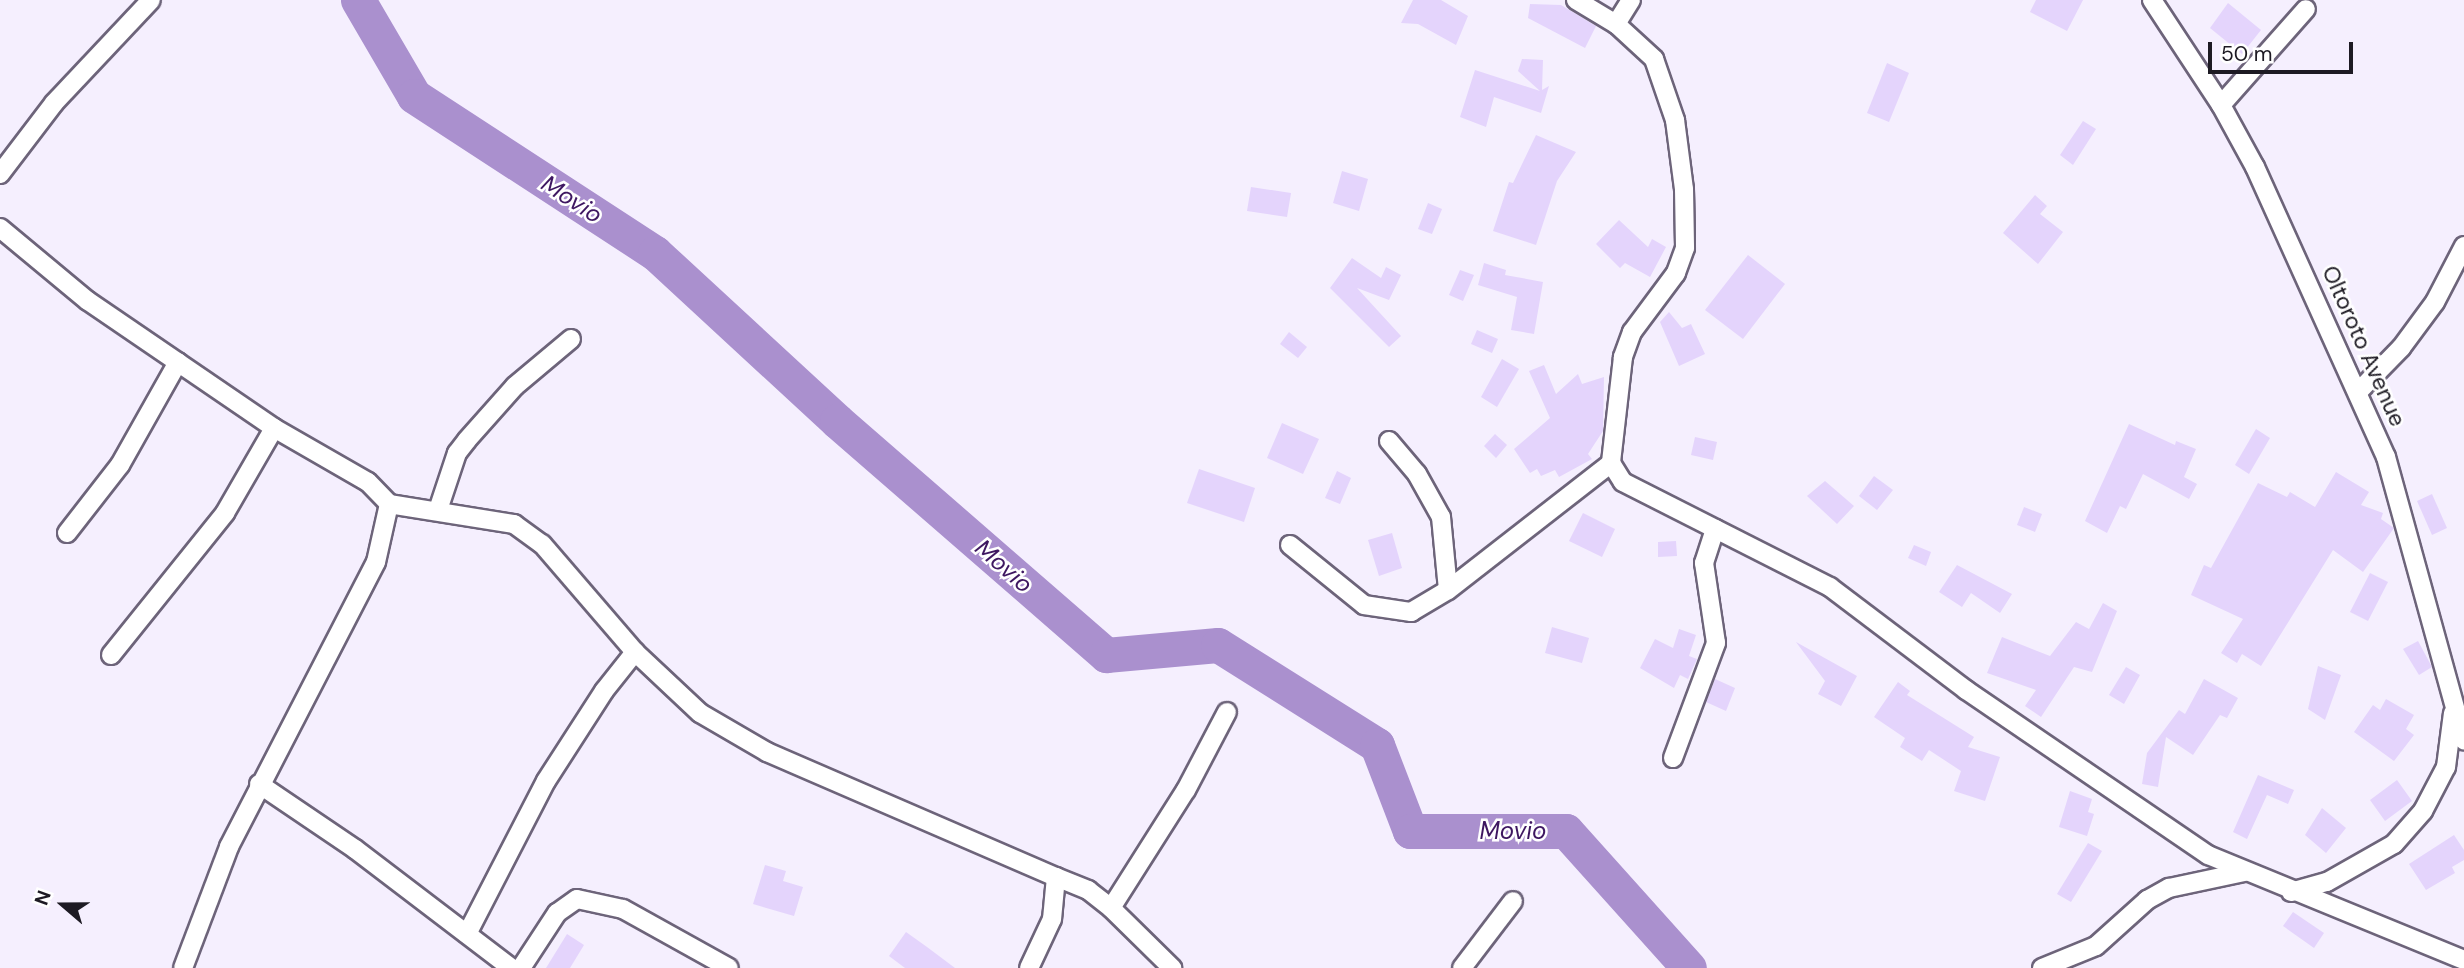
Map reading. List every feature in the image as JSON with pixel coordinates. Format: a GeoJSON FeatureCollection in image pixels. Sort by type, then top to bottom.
{"type":"FeatureCollection","features":[{"type":"Feature","properties":{"kind":"street"},"geometry":{"type":"LineString","coordinates":[[0,174],[54,103],[151,0]]}},
{"type":"Feature","properties":{"kind":"street"},"geometry":{"type":"LineString","coordinates":[[1290,545],[1350,596],[1377,610],[1411,612],[1448,590],[1611,463],[1623,357],[1632,332],[1676,273],[1685,248],[1686,220],[1675,120],[1654,59],[1616,24],[1576,0]]}},
{"type":"Feature","properties":{"kind":"street"},"geometry":{"type":"LineString","coordinates":[[1616,24],[1631,0]]}},
{"type":"Feature","properties":{"kind":"street","name":"Oltoroto Avenue"},"geometry":{"type":"LineString","coordinates":[[2152,0],[2221,105],[2285,229],[2358,393],[2401,497],[2463,738]]}},
{"type":"Feature","properties":{"kind":"street"},"geometry":{"type":"LineString","coordinates":[[2221,105],[2306,9]]}},
{"type":"Feature","properties":{"kind":"street"},"geometry":{"type":"LineString","coordinates":[[0,228],[88,301],[274,428],[368,482],[384,494],[389,504],[376,562],[259,783],[208,895],[183,968]]}},
{"type":"Feature","properties":{"kind":"street"},"geometry":{"type":"LineString","coordinates":[[2358,393],[2401,348],[2428,311],[2464,246]]}},
{"type":"Feature","properties":{"kind":"street"},"geometry":{"type":"LineString","coordinates":[[438,510],[457,453],[467,440],[515,386],[571,339]]}},
{"type":"Feature","properties":{"kind":"street"},"geometry":{"type":"LineString","coordinates":[[67,533],[120,465],[178,362]]}},
{"type":"Feature","properties":{"kind":"street"},"geometry":{"type":"LineString","coordinates":[[111,655],[225,513],[274,428]]}},
{"type":"Feature","properties":{"kind":"street"},"geometry":{"type":"LineString","coordinates":[[1389,441],[1417,474],[1441,517],[1448,590]]}},
{"type":"Feature","properties":{"kind":"street"},"geometry":{"type":"LineString","coordinates":[[1611,463],[1636,493],[1830,587],[1966,690],[2175,834],[2244,872],[2464,960]]}},
{"type":"Feature","properties":{"kind":"street"},"geometry":{"type":"LineString","coordinates":[[389,504],[514,524],[531,534],[635,652],[700,713],[767,752],[1088,890],[1111,908],[1172,968]]}},
{"type":"Feature","properties":{"kind":"street"},"geometry":{"type":"LineString","coordinates":[[1672,758],[1716,643],[1704,563],[1715,529]]}},
{"type":"Feature","properties":{"kind":"street"},"geometry":{"type":"LineString","coordinates":[[467,934],[552,771],[635,652]]}},
{"type":"Feature","properties":{"kind":"street"},"geometry":{"type":"LineString","coordinates":[[2291,892],[2327,882],[2394,844],[2423,811],[2446,766],[2454,706]]}},
{"type":"Feature","properties":{"kind":"street"},"geometry":{"type":"LineString","coordinates":[[1111,908],[1186,790],[1227,712]]}},
{"type":"Feature","properties":{"kind":"street"},"geometry":{"type":"LineString","coordinates":[[259,783],[511,968]]}},
{"type":"Feature","properties":{"kind":"street"},"geometry":{"type":"LineString","coordinates":[[2042,968],[2096,947],[2147,900],[2169,888],[2244,872]]}},
{"type":"Feature","properties":{"kind":"street"},"geometry":{"type":"LineString","coordinates":[[1029,968],[1052,919],[1056,877]]}},
{"type":"Feature","properties":{"kind":"street"},"geometry":{"type":"LineString","coordinates":[[522,968],[557,913],[577,899],[623,909],[729,968]]}},
{"type":"Feature","properties":{"kind":"street"},"geometry":{"type":"LineString","coordinates":[[1462,968],[1513,901]]}},
{"type":"Feature","properties":{"kind":"building"},"geometry":{"type":"Polygon","coordinates":[[[1413,0],[1441,0],[1468,16],[1456,45],[1418,24],[1401,23],[1413,0]]]}},
{"type":"Feature","properties":{"kind":"building"},"geometry":{"type":"Polygon","coordinates":[[[2036,0],[2083,0],[2067,31],[2030,12],[2036,0]]]}},
{"type":"Feature","properties":{"kind":"building"},"geometry":{"type":"Polygon","coordinates":[[[2228,3],[2261,30],[2242,54],[2210,28],[2228,3]]]}},
{"type":"Feature","properties":{"kind":"building"},"geometry":{"type":"Polygon","coordinates":[[[1530,4],[1561,5],[1596,26],[1585,48],[1528,18],[1530,4]]]}},
{"type":"Feature","properties":{"kind":"building"},"geometry":{"type":"Polygon","coordinates":[[[1522,59],[1543,60],[1542,90],[1549,86],[1541,113],[1494,97],[1486,127],[1460,117],[1475,70],[1540,91],[1518,71],[1522,59]]]}},
{"type":"Feature","properties":{"kind":"building"},"geometry":{"type":"Polygon","coordinates":[[[1887,63],[1909,73],[1889,122],[1867,113],[1887,63]]]}},
{"type":"Feature","properties":{"kind":"building"},"geometry":{"type":"Polygon","coordinates":[[[2083,121],[2096,129],[2073,165],[2060,155],[2083,121]]]}},
{"type":"Feature","properties":{"kind":"building"},"geometry":{"type":"Polygon","coordinates":[[[1536,135],[1576,152],[1557,181],[1536,245],[1493,231],[1509,182],[1513,183],[1536,135]]]}},
{"type":"Feature","properties":{"kind":"building"},"geometry":{"type":"Polygon","coordinates":[[[1342,171],[1368,179],[1359,211],[1333,203],[1342,171]]]}},
{"type":"Feature","properties":{"kind":"building"},"geometry":{"type":"Polygon","coordinates":[[[1251,187],[1291,193],[1287,217],[1247,211],[1251,187]]]}},
{"type":"Feature","properties":{"kind":"building"},"geometry":{"type":"Polygon","coordinates":[[[2035,195],[2047,206],[2040,214],[2063,232],[2038,264],[2003,233],[2035,195]]]}},
{"type":"Feature","properties":{"kind":"building"},"geometry":{"type":"Polygon","coordinates":[[[1428,203],[1442,209],[1432,234],[1418,229],[1428,203]]]}},
{"type":"Feature","properties":{"kind":"building"},"geometry":{"type":"Polygon","coordinates":[[[1619,220],[1648,247],[1652,239],[1666,247],[1650,277],[1625,263],[1620,268],[1596,244],[1619,220]]]}},
{"type":"Feature","properties":{"kind":"building"},"geometry":{"type":"Polygon","coordinates":[[[1748,255],[1785,284],[1743,339],[1705,310],[1748,255]]]}},
{"type":"Feature","properties":{"kind":"building"},"geometry":{"type":"Polygon","coordinates":[[[1352,258],[1381,278],[1386,267],[1401,275],[1389,300],[1357,288],[1401,336],[1389,347],[1330,288],[1352,258]]]}},
{"type":"Feature","properties":{"kind":"building"},"geometry":{"type":"Polygon","coordinates":[[[1484,263],[1506,270],[1505,275],[1543,282],[1534,334],[1511,330],[1517,297],[1478,285],[1484,263]]]}},
{"type":"Feature","properties":{"kind":"building"},"geometry":{"type":"Polygon","coordinates":[[[1460,270],[1474,275],[1463,301],[1449,295],[1460,270]]]}},
{"type":"Feature","properties":{"kind":"building"},"geometry":{"type":"Polygon","coordinates":[[[1669,312],[1682,328],[1691,324],[1705,354],[1679,366],[1660,322],[1669,312]]]}},
{"type":"Feature","properties":{"kind":"building"},"geometry":{"type":"Polygon","coordinates":[[[1477,330],[1498,339],[1492,353],[1471,344],[1477,330]]]}},
{"type":"Feature","properties":{"kind":"building"},"geometry":{"type":"Polygon","coordinates":[[[1289,332],[1307,347],[1298,358],[1280,344],[1289,332]]]}},
{"type":"Feature","properties":{"kind":"building"},"geometry":{"type":"Polygon","coordinates":[[[1502,359],[1519,369],[1497,407],[1481,397],[1502,359]]]}},
{"type":"Feature","properties":{"kind":"building"},"geometry":{"type":"Polygon","coordinates":[[[1544,365],[1556,394],[1578,374],[1582,384],[1604,377],[1603,431],[1588,454],[1592,459],[1559,477],[1555,470],[1541,476],[1537,469],[1530,473],[1514,449],[1550,418],[1529,371],[1544,365]]]}},
{"type":"Feature","properties":{"kind":"building"},"geometry":{"type":"Polygon","coordinates":[[[1282,423],[1319,439],[1303,474],[1267,458],[1282,423]]]}},
{"type":"Feature","properties":{"kind":"building"},"geometry":{"type":"Polygon","coordinates":[[[2129,424],[2175,445],[2176,441],[2196,449],[2184,477],[2197,484],[2189,499],[2143,474],[2126,509],[2120,506],[2107,533],[2085,521],[2129,424]]]}},
{"type":"Feature","properties":{"kind":"building"},"geometry":{"type":"Polygon","coordinates":[[[2256,429],[2270,438],[2249,474],[2235,465],[2256,429]]]}},
{"type":"Feature","properties":{"kind":"building"},"geometry":{"type":"Polygon","coordinates":[[[1495,434],[1507,445],[1496,458],[1484,446],[1495,434]]]}},
{"type":"Feature","properties":{"kind":"building"},"geometry":{"type":"Polygon","coordinates":[[[1695,437],[1717,442],[1713,460],[1691,455],[1695,437]]]}},
{"type":"Feature","properties":{"kind":"building"},"geometry":{"type":"Polygon","coordinates":[[[1199,469],[1255,488],[1244,522],[1187,503],[1199,469]]]}},
{"type":"Feature","properties":{"kind":"building"},"geometry":{"type":"Polygon","coordinates":[[[1337,471],[1351,478],[1340,504],[1325,498],[1337,471]]]}},
{"type":"Feature","properties":{"kind":"building"},"geometry":{"type":"Polygon","coordinates":[[[2336,472],[2369,492],[2361,505],[2383,513],[2381,519],[2394,528],[2363,572],[2333,550],[2261,666],[2242,654],[2237,663],[2221,653],[2243,619],[2191,595],[2204,565],[2211,568],[2258,483],[2287,497],[2290,492],[2315,507],[2336,472]]]}},
{"type":"Feature","properties":{"kind":"building"},"geometry":{"type":"Polygon","coordinates":[[[1874,476],[1893,490],[1877,510],[1859,496],[1874,476]]]}},
{"type":"Feature","properties":{"kind":"building"},"geometry":{"type":"Polygon","coordinates":[[[1825,481],[1854,506],[1837,524],[1807,496],[1825,481]]]}},
{"type":"Feature","properties":{"kind":"building"},"geometry":{"type":"Polygon","coordinates":[[[2432,494],[2447,528],[2432,535],[2417,501],[2432,494]]]}},
{"type":"Feature","properties":{"kind":"building"},"geometry":{"type":"Polygon","coordinates":[[[2024,507],[2042,514],[2035,532],[2017,525],[2024,507]]]}},
{"type":"Feature","properties":{"kind":"building"},"geometry":{"type":"Polygon","coordinates":[[[1583,513],[1615,529],[1602,557],[1569,541],[1583,513]]]}},
{"type":"Feature","properties":{"kind":"building"},"geometry":{"type":"Polygon","coordinates":[[[1392,533],[1402,568],[1379,576],[1368,540],[1392,533]]]}},
{"type":"Feature","properties":{"kind":"building"},"geometry":{"type":"Polygon","coordinates":[[[1676,541],[1677,556],[1658,557],[1658,542],[1676,541]]]}},
{"type":"Feature","properties":{"kind":"building"},"geometry":{"type":"Polygon","coordinates":[[[1914,545],[1931,552],[1926,566],[1908,558],[1914,545]]]}},
{"type":"Feature","properties":{"kind":"building"},"geometry":{"type":"Polygon","coordinates":[[[1957,565],[2012,594],[2000,613],[1971,593],[1962,607],[1939,592],[1957,565]]]}},
{"type":"Feature","properties":{"kind":"building"},"geometry":{"type":"Polygon","coordinates":[[[2370,573],[2388,582],[2368,621],[2350,612],[2370,573]]]}},
{"type":"Feature","properties":{"kind":"building"},"geometry":{"type":"Polygon","coordinates":[[[2103,603],[2117,611],[2092,672],[2074,667],[2041,717],[2025,706],[2036,690],[1987,673],[2002,637],[2050,656],[2076,622],[2089,629],[2103,603]]]}},
{"type":"Feature","properties":{"kind":"building"},"geometry":{"type":"Polygon","coordinates":[[[1552,627],[1589,638],[1582,663],[1545,653],[1552,627]]]}},
{"type":"Feature","properties":{"kind":"building"},"geometry":{"type":"Polygon","coordinates":[[[1679,629],[1696,635],[1689,656],[1697,659],[1688,679],[1680,675],[1674,688],[1640,668],[1655,639],[1673,648],[1679,629]]]}},
{"type":"Feature","properties":{"kind":"building"},"geometry":{"type":"Polygon","coordinates":[[[2418,641],[2432,667],[2419,675],[2403,649],[2418,641]]]}},
{"type":"Feature","properties":{"kind":"building"},"geometry":{"type":"Polygon","coordinates":[[[1796,642],[1857,676],[1841,706],[1818,694],[1825,681],[1796,642]]]}},
{"type":"Feature","properties":{"kind":"building"},"geometry":{"type":"Polygon","coordinates":[[[2318,666],[2341,675],[2325,720],[2308,709],[2318,666]]]}},
{"type":"Feature","properties":{"kind":"building"},"geometry":{"type":"Polygon","coordinates":[[[2126,667],[2140,675],[2124,704],[2109,695],[2126,667]]]}},
{"type":"Feature","properties":{"kind":"building"},"geometry":{"type":"Polygon","coordinates":[[[1715,679],[1735,688],[1726,711],[1706,702],[1715,679]]]}},
{"type":"Feature","properties":{"kind":"building"},"geometry":{"type":"Polygon","coordinates":[[[2204,679],[2238,698],[2227,718],[2220,715],[2193,755],[2166,737],[2158,787],[2142,784],[2147,753],[2179,710],[2185,714],[2204,679]]]}},
{"type":"Feature","properties":{"kind":"building"},"geometry":{"type":"Polygon","coordinates":[[[1898,682],[1910,691],[1907,695],[1974,737],[1968,747],[2000,757],[1985,801],[1954,791],[1961,771],[1929,750],[1922,761],[1900,747],[1905,738],[1874,717],[1898,682]]]}},
{"type":"Feature","properties":{"kind":"building"},"geometry":{"type":"Polygon","coordinates":[[[2386,699],[2414,715],[2406,729],[2414,735],[2394,761],[2354,732],[2373,705],[2380,710],[2386,699]]]}},
{"type":"Feature","properties":{"kind":"building"},"geometry":{"type":"Polygon","coordinates":[[[2258,775],[2294,790],[2288,804],[2267,795],[2247,839],[2233,832],[2258,775]]]}},
{"type":"Feature","properties":{"kind":"building"},"geometry":{"type":"Polygon","coordinates":[[[2397,780],[2412,801],[2385,821],[2370,800],[2397,780]]]}},
{"type":"Feature","properties":{"kind":"building"},"geometry":{"type":"Polygon","coordinates":[[[2070,791],[2092,799],[2088,812],[2094,814],[2087,836],[2059,827],[2070,791]]]}},
{"type":"Feature","properties":{"kind":"building"},"geometry":{"type":"Polygon","coordinates":[[[2322,808],[2346,828],[2326,853],[2305,835],[2322,808]]]}},
{"type":"Feature","properties":{"kind":"building"},"geometry":{"type":"Polygon","coordinates":[[[2454,835],[2464,850],[2464,860],[2452,867],[2455,873],[2426,890],[2409,864],[2454,835]]]}},
{"type":"Feature","properties":{"kind":"building"},"geometry":{"type":"Polygon","coordinates":[[[2088,843],[2102,851],[2071,902],[2057,894],[2088,843]]]}},
{"type":"Feature","properties":{"kind":"building"},"geometry":{"type":"Polygon","coordinates":[[[765,865],[786,871],[783,881],[803,887],[794,916],[753,904],[765,865]]]}},
{"type":"Feature","properties":{"kind":"building"},"geometry":{"type":"Polygon","coordinates":[[[2293,912],[2324,933],[2314,948],[2283,926],[2293,912]]]}},
{"type":"Feature","properties":{"kind":"building"},"geometry":{"type":"Polygon","coordinates":[[[906,932],[955,968],[905,968],[889,956],[906,932]]]}},
{"type":"Feature","properties":{"kind":"building"},"geometry":{"type":"Polygon","coordinates":[[[567,934],[584,945],[570,968],[546,968],[567,934]]]}},
{"type":"Feature","properties":{"kind":"waterway","name":"Movio"},"geometry":{"type":"LineString","coordinates":[[358,0],[414,96],[655,253],[837,421],[1106,655],[1218,645],[1377,745],[1410,831],[1566,831],[1689,968]]}}]}
